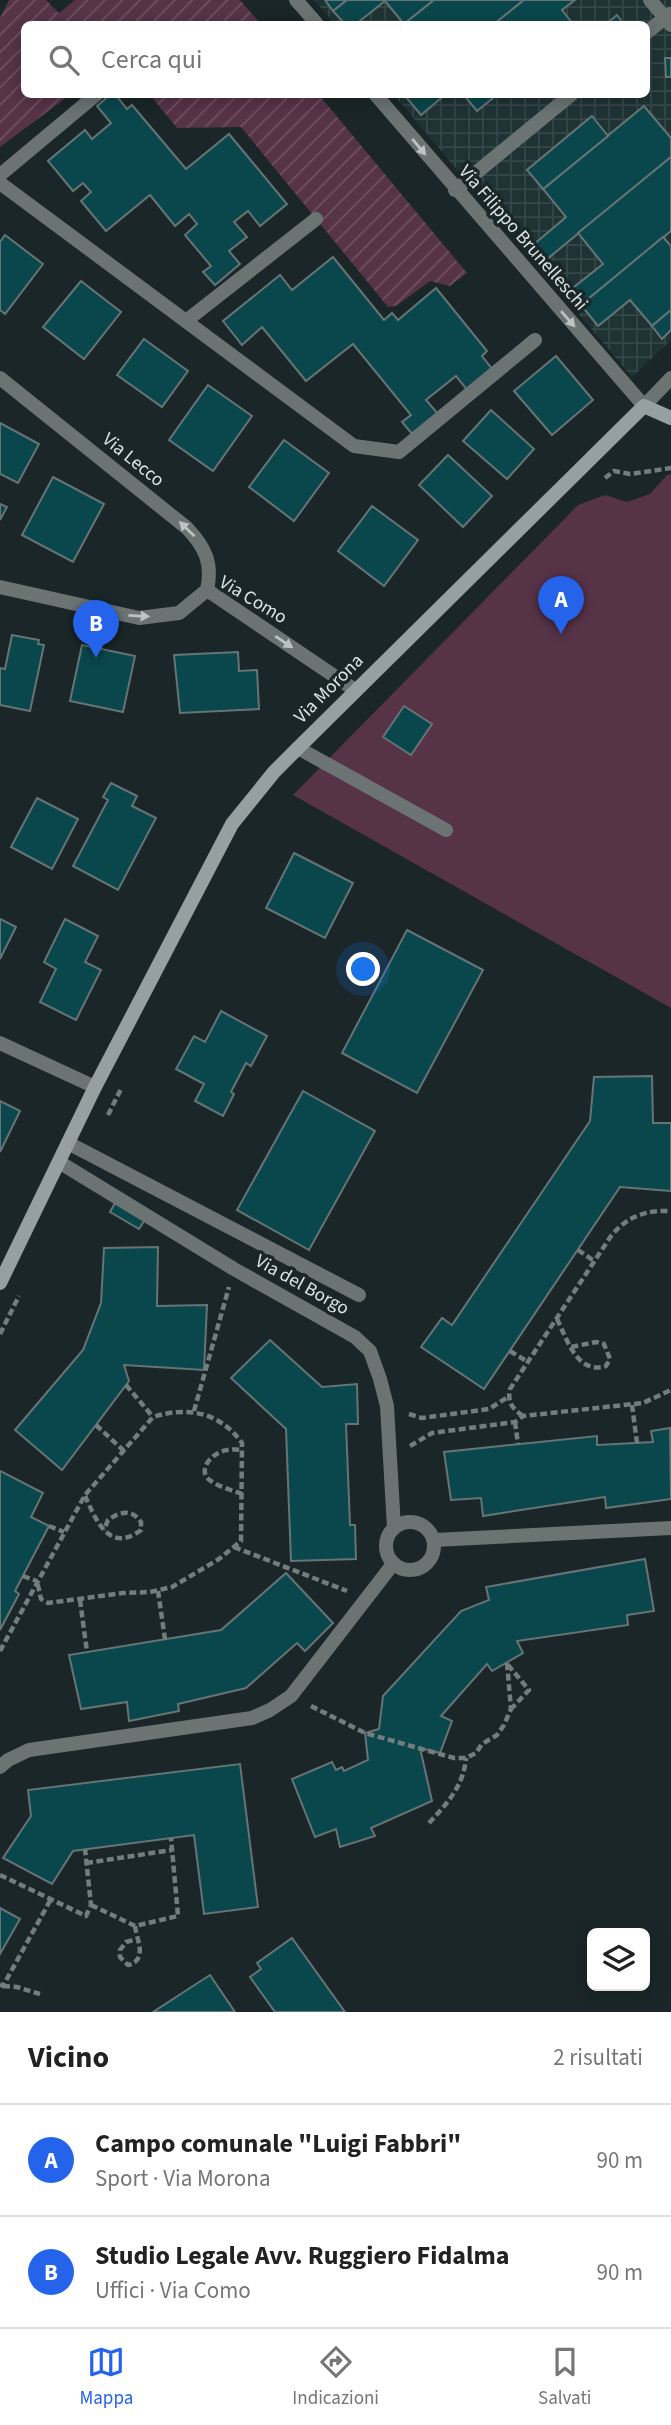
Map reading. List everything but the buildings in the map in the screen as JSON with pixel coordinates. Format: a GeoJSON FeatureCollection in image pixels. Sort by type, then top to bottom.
{"type":"FeatureCollection","features":[{"type":"Feature","properties":{"kind":"main road"},"geometry":{"type":"LineString","coordinates":[[643,406],[671,418]]}},
{"type":"Feature","properties":{"kind":"main road","name":"Via Morona"},"geometry":{"type":"LineString","coordinates":[[0,1283],[95,1087],[232,824],[274,772],[643,406]]}},
{"type":"Feature","properties":{"kind":"street"},"geometry":{"type":"LineString","coordinates":[[296,0],[314,21]]}},
{"type":"Feature","properties":{"kind":"street"},"geometry":{"type":"LineString","coordinates":[[650,0],[669,19],[650,31]]}},
{"type":"Feature","properties":{"kind":"street"},"geometry":{"type":"LineString","coordinates":[[0,174],[92,98]]}},
{"type":"Feature","properties":{"kind":"street","name":"Via Filippo Brunelleschi"},"geometry":{"type":"LineString","coordinates":[[378,98],[643,406]]}},
{"type":"Feature","properties":{"kind":"street"},"geometry":{"type":"LineString","coordinates":[[455,190],[567,98]]}},
{"type":"Feature","properties":{"kind":"street"},"geometry":{"type":"LineString","coordinates":[[0,183],[354,446],[399,452],[535,340]]}},
{"type":"Feature","properties":{"kind":"street"},"geometry":{"type":"LineString","coordinates":[[186,321],[316,219]]}},
{"type":"Feature","properties":{"kind":"street","name":"Via Lecco"},"geometry":{"type":"LineString","coordinates":[[0,378],[187,528],[201,543],[211,573],[207,590]]}},
{"type":"Feature","properties":{"kind":"street","name":"Via Morona"},"geometry":{"type":"LineString","coordinates":[[643,406],[671,379]]}},
{"type":"Feature","properties":{"kind":"street","name":"Via Como"},"geometry":{"type":"LineString","coordinates":[[0,587],[139,618],[179,613],[207,590],[355,690]]}},
{"type":"Feature","properties":{"kind":"street"},"geometry":{"type":"LineString","coordinates":[[298,748],[446,831]]}},
{"type":"Feature","properties":{"kind":"street"},"geometry":{"type":"LineString","coordinates":[[0,1043],[95,1087]]}},
{"type":"Feature","properties":{"kind":"street"},"geometry":{"type":"LineString","coordinates":[[68,1143],[359,1295]]}},
{"type":"Feature","properties":{"kind":"street","name":"Via del Borgo"},"geometry":{"type":"LineString","coordinates":[[59,1162],[234,1269],[355,1336],[370,1351],[387,1406],[394,1528]]}},
{"type":"Feature","properties":{"kind":"street"},"geometry":{"type":"LineString","coordinates":[[410,1521],[426,1527],[434,1541],[433,1556],[422,1568],[407,1571],[393,1564],[386,1549],[386,1541],[394,1528],[410,1521]]}},
{"type":"Feature","properties":{"kind":"street"},"geometry":{"type":"LineString","coordinates":[[434,1541],[671,1528]]}},
{"type":"Feature","properties":{"kind":"street"},"geometry":{"type":"LineString","coordinates":[[0,1767],[8,1759],[29,1750],[252,1718],[270,1710],[291,1696],[393,1564]]}},
{"type":"Feature","properties":{"kind":"path"},"geometry":{"type":"LineString","coordinates":[[614,471],[630,474],[671,468]]}},
{"type":"Feature","properties":{"kind":"path"},"geometry":{"type":"LineString","coordinates":[[523,1416],[514,1410],[508,1397],[510,1390],[616,1230],[633,1216],[647,1211],[671,1211]]}},
{"type":"Feature","properties":{"kind":"path"},"geometry":{"type":"LineString","coordinates":[[578,1250],[594,1261]]}},
{"type":"Feature","properties":{"kind":"path"},"geometry":{"type":"LineString","coordinates":[[194,1411],[234,1269]]}},
{"type":"Feature","properties":{"kind":"path"},"geometry":{"type":"LineString","coordinates":[[557,1318],[575,1356],[587,1366],[597,1369],[606,1366],[610,1359],[604,1344],[596,1342],[571,1347]]}},
{"type":"Feature","properties":{"kind":"path"},"geometry":{"type":"LineString","coordinates":[[510,1351],[528,1362]]}},
{"type":"Feature","properties":{"kind":"path"},"geometry":{"type":"LineString","coordinates":[[126,1385],[153,1418]]}},
{"type":"Feature","properties":{"kind":"path"},"geometry":{"type":"LineString","coordinates":[[389,1460],[432,1433],[515,1422],[523,1416],[632,1405],[651,1401],[671,1390]]}},
{"type":"Feature","properties":{"kind":"path"},"geometry":{"type":"LineString","coordinates":[[387,1406],[399,1406],[422,1418],[489,1409],[508,1397]]}},
{"type":"Feature","properties":{"kind":"path"},"geometry":{"type":"LineString","coordinates":[[632,1405],[637,1443]]}},
{"type":"Feature","properties":{"kind":"path"},"geometry":{"type":"LineString","coordinates":[[0,1651],[37,1581],[85,1495],[153,1418],[168,1413],[194,1411],[220,1421],[242,1443],[241,1541],[196,1574],[158,1591],[48,1603],[41,1599],[37,1581]]}},
{"type":"Feature","properties":{"kind":"path"},"geometry":{"type":"LineString","coordinates":[[515,1422],[518,1444]]}},
{"type":"Feature","properties":{"kind":"path"},"geometry":{"type":"LineString","coordinates":[[96,1425],[124,1451]]}},
{"type":"Feature","properties":{"kind":"path"},"geometry":{"type":"LineString","coordinates":[[242,1450],[220,1452],[205,1465],[204,1473],[209,1481],[242,1494]]}},
{"type":"Feature","properties":{"kind":"path"},"geometry":{"type":"LineString","coordinates":[[85,1495],[97,1523],[104,1530],[114,1537],[125,1539],[141,1530],[141,1522],[130,1512],[123,1512],[108,1520],[104,1530]]}},
{"type":"Feature","properties":{"kind":"path"},"geometry":{"type":"LineString","coordinates":[[50,1526],[64,1532]]}},
{"type":"Feature","properties":{"kind":"path"},"geometry":{"type":"LineString","coordinates":[[233,1547],[368,1598]]}},
{"type":"Feature","properties":{"kind":"path"},"geometry":{"type":"LineString","coordinates":[[23,1576],[37,1581]]}},
{"type":"Feature","properties":{"kind":"path"},"geometry":{"type":"LineString","coordinates":[[158,1591],[165,1639]]}},
{"type":"Feature","properties":{"kind":"path"},"geometry":{"type":"LineString","coordinates":[[80,1600],[87,1652]]}},
{"type":"Feature","properties":{"kind":"path"},"geometry":{"type":"LineString","coordinates":[[291,1696],[365,1733],[454,1758],[466,1758],[476,1753],[482,1744],[497,1735],[512,1709],[529,1690],[506,1663],[512,1709]]}},
{"type":"Feature","properties":{"kind":"path"},"geometry":{"type":"LineString","coordinates":[[429,1823],[453,1795],[461,1780],[466,1758]]}},
{"type":"Feature","properties":{"kind":"path"},"geometry":{"type":"LineString","coordinates":[[91,1905],[135,1926],[178,1916],[171,1838]]}},
{"type":"Feature","properties":{"kind":"path"},"geometry":{"type":"LineString","coordinates":[[0,1875],[86,1916],[91,1905],[85,1849]]}},
{"type":"Feature","properties":{"kind":"path"},"geometry":{"type":"LineString","coordinates":[[86,1863],[172,1850]]}},
{"type":"Feature","properties":{"kind":"path"},"geometry":{"type":"LineString","coordinates":[[40,1994],[2,1985],[51,1899]]}},
{"type":"Feature","properties":{"kind":"path"},"geometry":{"type":"LineString","coordinates":[[135,1926],[141,1950],[140,1958],[135,1964],[128,1965],[120,1957],[120,1950],[126,1942],[137,1939]]}},
{"type":"Feature","properties":{"kind":"shaded area"},"geometry":{"type":"Polygon","coordinates":[[[9,0],[46,0],[59,13],[75,0],[240,0],[258,21],[21,21],[21,98],[66,98],[0,147],[0,18],[9,0]]]}},
{"type":"Feature","properties":{"kind":"shaded area"},"geometry":{"type":"Polygon","coordinates":[[[314,0],[671,0],[671,340],[632,377],[397,98],[650,98],[650,21],[332,21],[314,0]]]}},
{"type":"Feature","properties":{"kind":"shaded area"},"geometry":{"type":"Polygon","coordinates":[[[152,98],[321,98],[467,273],[450,286],[430,281],[396,306],[388,307],[241,127],[177,128],[152,98]]]}},
{"type":"Feature","properties":{"kind":"shaded area"},"geometry":{"type":"Polygon","coordinates":[[[671,474],[671,1008],[293,795],[578,505],[605,495],[627,502],[650,494],[671,474]]]}},
{"type":"Feature","properties":{"kind":"place","name":"Campo comunale \"Luigi Fabbri\""},"geometry":{"type":"Point","coordinates":[561,634]}},
{"type":"Feature","properties":{"kind":"place","name":"Studio Legale Avv. Ruggiero Fidalma"},"geometry":{"type":"Point","coordinates":[96,658]}}]}
